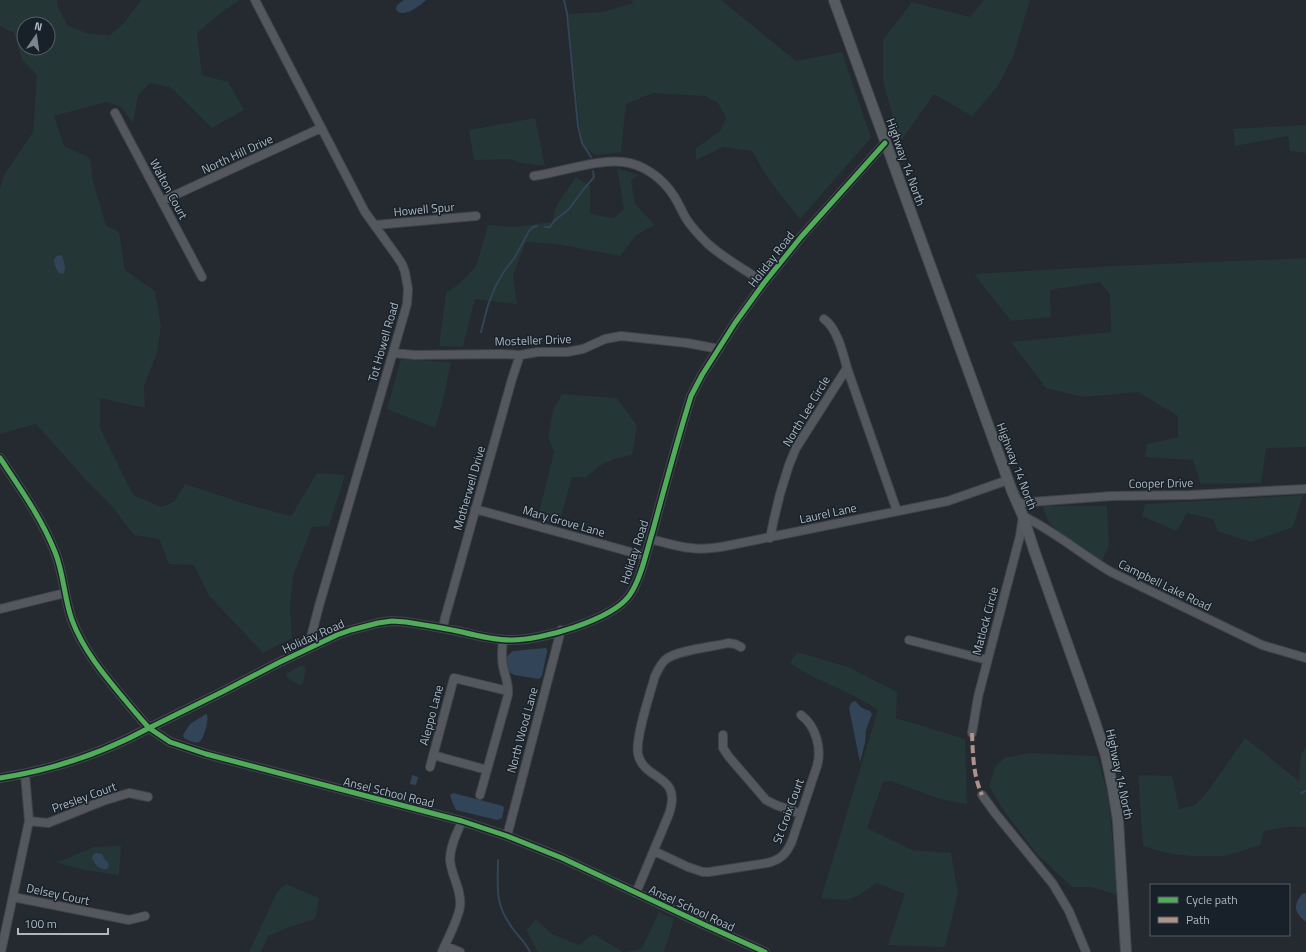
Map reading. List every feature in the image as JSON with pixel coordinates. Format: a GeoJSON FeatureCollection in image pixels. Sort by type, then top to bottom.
{"type":"FeatureCollection","features":[{"type":"Feature","properties":{"kind":"main road","name":"Highway 14 North"},"geometry":{"type":"LineString","coordinates":[[834,0],[1008,480],[1023,516],[1106,756],[1118,821],[1126,952]]}},
{"type":"Feature","properties":{"kind":"street","name":"Tot Howell Road"},"geometry":{"type":"LineString","coordinates":[[255,0],[365,212],[396,255],[403,268],[407,281],[407,304],[319,606],[310,648]]}},
{"type":"Feature","properties":{"kind":"street","name":"Walton Court"},"geometry":{"type":"LineString","coordinates":[[115,113],[202,277]]}},
{"type":"Feature","properties":{"kind":"street","name":"North Hill Drive"},"geometry":{"type":"LineString","coordinates":[[162,201],[321,128]]}},
{"type":"Feature","properties":{"kind":"street","name":"Holiday Road"},"geometry":{"type":"LineString","coordinates":[[150,728],[310,648],[351,630],[382,622],[406,622],[503,640],[532,639],[579,626],[623,603],[634,587],[645,556],[691,396],[702,376],[764,283],[801,237],[885,143]]}},
{"type":"Feature","properties":{"kind":"street"},"geometry":{"type":"LineString","coordinates":[[534,176],[609,162],[637,164],[656,176],[667,187],[688,221],[706,242],[724,257],[764,283]]}},
{"type":"Feature","properties":{"kind":"street","name":"Howell Spur"},"geometry":{"type":"LineString","coordinates":[[375,225],[476,216]]}},
{"type":"Feature","properties":{"kind":"street","name":"North Lee Circle"},"geometry":{"type":"LineString","coordinates":[[824,319],[830,324],[841,348],[897,511]]}},
{"type":"Feature","properties":{"kind":"street","name":"Mosteller Drive"},"geometry":{"type":"LineString","coordinates":[[393,353],[520,355],[538,352],[576,351],[605,339],[621,336],[687,343],[719,349]]}},
{"type":"Feature","properties":{"kind":"street","name":"Motherwell Drive"},"geometry":{"type":"LineString","coordinates":[[443,628],[520,355]]}},
{"type":"Feature","properties":{"kind":"street","name":"North Lee Circle"},"geometry":{"type":"LineString","coordinates":[[770,538],[780,494],[796,448],[847,368]]}},
{"type":"Feature","properties":{"kind":"street","name":"Ansel School Road"},"geometry":{"type":"LineString","coordinates":[[0,458],[49,538],[59,563],[69,610],[75,628],[108,680],[141,719],[150,728],[170,742],[206,754],[462,821],[507,836],[562,858],[705,926],[765,952]]}},
{"type":"Feature","properties":{"kind":"street","name":"Laurel Lane"},"geometry":{"type":"LineString","coordinates":[[650,539],[679,546],[703,549],[726,546],[948,501],[1008,480]]}},
{"type":"Feature","properties":{"kind":"street","name":"Cooper Drive"},"geometry":{"type":"LineString","coordinates":[[1017,503],[1112,496],[1190,495],[1306,489]]}},
{"type":"Feature","properties":{"kind":"street","name":"Mary Grove Lane"},"geometry":{"type":"LineString","coordinates":[[476,509],[645,556]]}},
{"type":"Feature","properties":{"kind":"street","name":"Campbell Lake Road"},"geometry":{"type":"LineString","coordinates":[[1023,516],[1038,523],[1091,560],[1118,575],[1262,645],[1306,658]]}},
{"type":"Feature","properties":{"kind":"street","name":"Matlock Circle"},"geometry":{"type":"LineString","coordinates":[[972,733],[977,702],[1020,536],[1023,516]]}},
{"type":"Feature","properties":{"kind":"street"},"geometry":{"type":"LineString","coordinates":[[0,609],[65,593]]}},
{"type":"Feature","properties":{"kind":"street","name":"North Wood Lane"},"geometry":{"type":"LineString","coordinates":[[507,836],[561,630]]}},
{"type":"Feature","properties":{"kind":"street"},"geometry":{"type":"LineString","coordinates":[[480,795],[508,691],[507,679],[503,667],[503,640]]}},
{"type":"Feature","properties":{"kind":"street"},"geometry":{"type":"LineString","coordinates":[[909,640],[987,660]]}},
{"type":"Feature","properties":{"kind":"street"},"geometry":{"type":"LineString","coordinates":[[636,893],[672,808],[672,794],[666,783],[643,766],[637,747],[638,737],[658,668],[666,659],[678,654],[728,643],[741,647]]}},
{"type":"Feature","properties":{"kind":"street","name":"Aleppo Lane"},"geometry":{"type":"LineString","coordinates":[[430,767],[454,678],[508,691]]}},
{"type":"Feature","properties":{"kind":"street","name":"St Croix Court"},"geometry":{"type":"LineString","coordinates":[[654,851],[688,867],[703,872],[772,862],[780,858],[789,849],[817,766],[819,752],[812,728],[807,719],[801,715]]}},
{"type":"Feature","properties":{"kind":"street"},"geometry":{"type":"LineString","coordinates":[[0,778],[25,774],[74,760],[125,741],[150,728]]}},
{"type":"Feature","properties":{"kind":"street"},"geometry":{"type":"LineString","coordinates":[[723,735],[723,748],[766,800],[801,814]]}},
{"type":"Feature","properties":{"kind":"street"},"geometry":{"type":"LineString","coordinates":[[433,756],[487,770]]}},
{"type":"Feature","properties":{"kind":"street"},"geometry":{"type":"LineString","coordinates":[[1,952],[28,821],[25,774]]}},
{"type":"Feature","properties":{"kind":"street","name":"Presley Court"},"geometry":{"type":"LineString","coordinates":[[28,821],[48,823],[103,801],[129,793],[148,797]]}},
{"type":"Feature","properties":{"kind":"street"},"geometry":{"type":"LineString","coordinates":[[982,795],[1000,820],[1053,884],[1068,911],[1086,952]]}},
{"type":"Feature","properties":{"kind":"street"},"geometry":{"type":"LineString","coordinates":[[460,952],[443,949],[460,906],[460,898],[450,860],[453,843],[462,821]]}},
{"type":"Feature","properties":{"kind":"street","name":"Delsey Court"},"geometry":{"type":"LineString","coordinates":[[13,897],[129,920],[145,916]]}},
{"type":"Feature","properties":{"kind":"shaded area"},"geometry":{"type":"Polygon","coordinates":[[[0,0],[57,0],[57,5],[68,26],[90,34],[110,35],[125,22],[141,0],[240,0],[219,14],[197,33],[202,75],[228,82],[244,110],[212,128],[170,87],[150,83],[138,95],[133,123],[120,106],[106,102],[54,116],[64,146],[90,158],[93,181],[106,226],[119,232],[125,270],[155,291],[161,326],[157,353],[144,386],[145,408],[100,398],[100,428],[133,495],[162,507],[175,501],[185,484],[246,504],[291,516],[317,473],[345,475],[329,526],[312,527],[293,576],[290,606],[292,638],[263,653],[209,596],[194,565],[169,564],[159,539],[134,535],[110,504],[86,480],[36,424],[0,434],[0,188],[4,175],[33,132],[37,75],[22,60],[21,56],[56,56],[56,16],[16,16],[16,40],[14,33],[0,26],[0,0]]]}},
{"type":"Feature","properties":{"kind":"shaded area"},"geometry":{"type":"Polygon","coordinates":[[[632,0],[721,0],[796,61],[842,52],[871,138],[800,219],[769,180],[752,151],[723,147],[696,160],[696,148],[720,131],[726,118],[718,103],[705,96],[653,93],[626,104],[621,152],[596,155],[582,146],[568,14],[603,12],[633,3],[632,0]]]}},
{"type":"Feature","properties":{"kind":"shaded area"},"geometry":{"type":"Polygon","coordinates":[[[984,0],[1030,0],[1013,57],[998,86],[972,116],[934,94],[900,142],[883,81],[883,40],[912,2],[970,17],[984,0]]]}},
{"type":"Feature","properties":{"kind":"shaded area"},"geometry":{"type":"Polygon","coordinates":[[[535,118],[545,166],[522,163],[509,159],[474,160],[469,130],[535,118]]]}},
{"type":"Feature","properties":{"kind":"shaded area"},"geometry":{"type":"Polygon","coordinates":[[[1306,125],[1306,153],[1290,151],[1288,136],[1235,146],[1233,129],[1306,125]]]}},
{"type":"Feature","properties":{"kind":"shaded area"},"geometry":{"type":"Polygon","coordinates":[[[617,168],[639,175],[631,180],[635,204],[655,225],[636,235],[620,256],[557,244],[526,242],[513,275],[517,304],[475,299],[463,347],[439,346],[446,293],[459,284],[476,266],[488,225],[514,227],[552,222],[556,206],[576,177],[590,186],[590,212],[595,215],[614,218],[624,209],[617,168]]]}},
{"type":"Feature","properties":{"kind":"shaded area"},"geometry":{"type":"Polygon","coordinates":[[[1306,258],[1306,447],[1266,448],[1261,483],[1201,484],[1193,460],[1145,457],[1147,444],[1178,437],[1178,416],[1138,392],[1083,397],[1046,388],[1011,342],[1111,332],[1110,294],[1100,282],[1050,290],[1051,317],[1011,321],[974,274],[1112,266],[1306,258]]]}},
{"type":"Feature","properties":{"kind":"shaded area"},"geometry":{"type":"Polygon","coordinates":[[[401,359],[451,362],[442,405],[435,428],[387,409],[401,359]]]}},
{"type":"Feature","properties":{"kind":"shaded area"},"geometry":{"type":"Polygon","coordinates":[[[562,394],[617,398],[637,426],[632,455],[614,459],[601,465],[586,477],[572,477],[558,527],[538,516],[554,452],[548,437],[553,410],[562,394]]]}},
{"type":"Feature","properties":{"kind":"shaded area"},"geometry":{"type":"Polygon","coordinates":[[[1303,495],[1293,527],[1251,542],[1218,531],[1213,519],[1187,513],[1177,531],[1142,516],[1145,504],[1303,495]]]}},
{"type":"Feature","properties":{"kind":"shaded area"},"geometry":{"type":"Polygon","coordinates":[[[1042,506],[1107,506],[1109,545],[1102,561],[1078,547],[1049,523],[1042,506]]]}},
{"type":"Feature","properties":{"kind":"shaded area"},"geometry":{"type":"Polygon","coordinates":[[[797,652],[848,667],[897,692],[896,718],[965,739],[967,804],[940,799],[891,781],[883,782],[867,828],[912,850],[951,853],[958,893],[945,947],[888,945],[905,894],[877,883],[861,894],[847,900],[821,898],[878,710],[790,663],[797,652]]]}},
{"type":"Feature","properties":{"kind":"shaded area"},"geometry":{"type":"Polygon","coordinates":[[[300,666],[303,666],[306,669],[303,683],[299,685],[286,675],[300,666]]]}},
{"type":"Feature","properties":{"kind":"shaded area"},"geometry":{"type":"Polygon","coordinates":[[[1245,738],[1299,781],[1301,754],[1306,747],[1306,828],[1291,827],[1264,831],[1260,845],[1225,856],[1189,856],[1166,853],[1143,846],[1138,775],[1172,776],[1179,809],[1195,805],[1208,791],[1245,738]]]}},
{"type":"Feature","properties":{"kind":"shaded area"},"geometry":{"type":"Polygon","coordinates":[[[1029,753],[1097,756],[1108,794],[1118,895],[1091,887],[1072,887],[1037,854],[1004,811],[989,786],[995,767],[1004,758],[1029,753]]]}},
{"type":"Feature","properties":{"kind":"shaded area"},"geometry":{"type":"Polygon","coordinates":[[[121,846],[119,875],[85,870],[58,863],[94,847],[121,846]]]}},
{"type":"Feature","properties":{"kind":"shaded area"},"geometry":{"type":"Polygon","coordinates":[[[286,884],[319,898],[315,919],[268,936],[261,952],[249,952],[277,892],[286,884]]]}},
{"type":"Feature","properties":{"kind":"shaded area"},"geometry":{"type":"Polygon","coordinates":[[[659,912],[674,919],[664,952],[627,952],[642,948],[659,912]]]}},
{"type":"Feature","properties":{"kind":"shaded area"},"geometry":{"type":"Polygon","coordinates":[[[536,919],[552,934],[579,945],[593,934],[623,952],[538,952],[526,930],[536,919]]]}},
{"type":"Feature","properties":{"kind":"water"},"geometry":{"type":"Polygon","coordinates":[[[404,0],[426,0],[409,12],[398,12],[396,9],[397,5],[404,0]]]}},
{"type":"Feature","properties":{"kind":"water"},"geometry":{"type":"Polygon","coordinates":[[[59,255],[62,256],[65,265],[63,274],[59,273],[54,263],[56,257],[59,255]]]}},
{"type":"Feature","properties":{"kind":"water"},"geometry":{"type":"Polygon","coordinates":[[[547,649],[547,652],[542,676],[539,679],[514,675],[509,672],[506,657],[513,651],[547,649]]]}},
{"type":"Feature","properties":{"kind":"water"},"geometry":{"type":"Polygon","coordinates":[[[855,701],[862,708],[870,711],[872,714],[866,730],[865,743],[860,762],[849,708],[851,703],[855,701]]]}},
{"type":"Feature","properties":{"kind":"water"},"geometry":{"type":"Polygon","coordinates":[[[206,714],[207,725],[201,740],[199,742],[192,742],[184,738],[183,735],[190,724],[206,714]]]}},
{"type":"Feature","properties":{"kind":"water"},"geometry":{"type":"Polygon","coordinates":[[[412,775],[418,777],[416,785],[410,784],[412,775]]]}},
{"type":"Feature","properties":{"kind":"water"},"geometry":{"type":"Polygon","coordinates":[[[453,793],[503,806],[502,818],[497,820],[456,810],[450,795],[453,793]]]}},
{"type":"Feature","properties":{"kind":"water"},"geometry":{"type":"Polygon","coordinates":[[[96,853],[102,854],[108,862],[109,866],[107,869],[100,868],[95,863],[92,858],[96,853]]]}},
{"type":"Feature","properties":{"kind":"water"},"geometry":{"type":"Polygon","coordinates":[[[1306,893],[1306,922],[1299,916],[1296,906],[1302,894],[1306,893]]]}},
{"type":"Feature","properties":{"kind":"waterway"},"geometry":{"type":"LineString","coordinates":[[564,0],[567,13],[578,126],[582,143],[591,157]]}},
{"type":"Feature","properties":{"kind":"waterway"},"geometry":{"type":"LineString","coordinates":[[545,227],[550,227],[554,221],[569,209],[594,177],[593,171]]}},
{"type":"Feature","properties":{"kind":"waterway"},"geometry":{"type":"LineString","coordinates":[[481,332],[488,305],[496,285],[515,257],[529,231],[533,227],[537,226]]}},
{"type":"Feature","properties":{"kind":"waterway"},"geometry":{"type":"LineString","coordinates":[[1301,793],[1306,791]]}},
{"type":"Feature","properties":{"kind":"waterway"},"geometry":{"type":"LineString","coordinates":[[498,860],[498,896],[500,904],[507,920],[530,952]]}},
{"type":"Feature","properties":{"kind":"marked path"},"geometry":{"type":"LineString","coordinates":[[972,733],[975,772],[982,795]]}},
{"type":"Feature","properties":{"kind":"cycle path"},"geometry":{"type":"LineString","coordinates":[[0,458],[30,504],[50,540],[58,560],[69,612],[82,642],[102,672],[149,728],[337,635],[378,623],[392,621],[406,622],[448,629],[486,638],[510,640],[539,637],[591,621],[620,605],[629,596],[637,582],[691,396],[702,375],[735,323],[764,283],[801,237],[885,143]]}},
{"type":"Feature","properties":{"kind":"cycle path"},"geometry":{"type":"LineString","coordinates":[[0,778],[39,770],[95,753],[149,728],[170,742],[206,754],[462,821],[507,836],[562,858],[765,952]]}}]}
